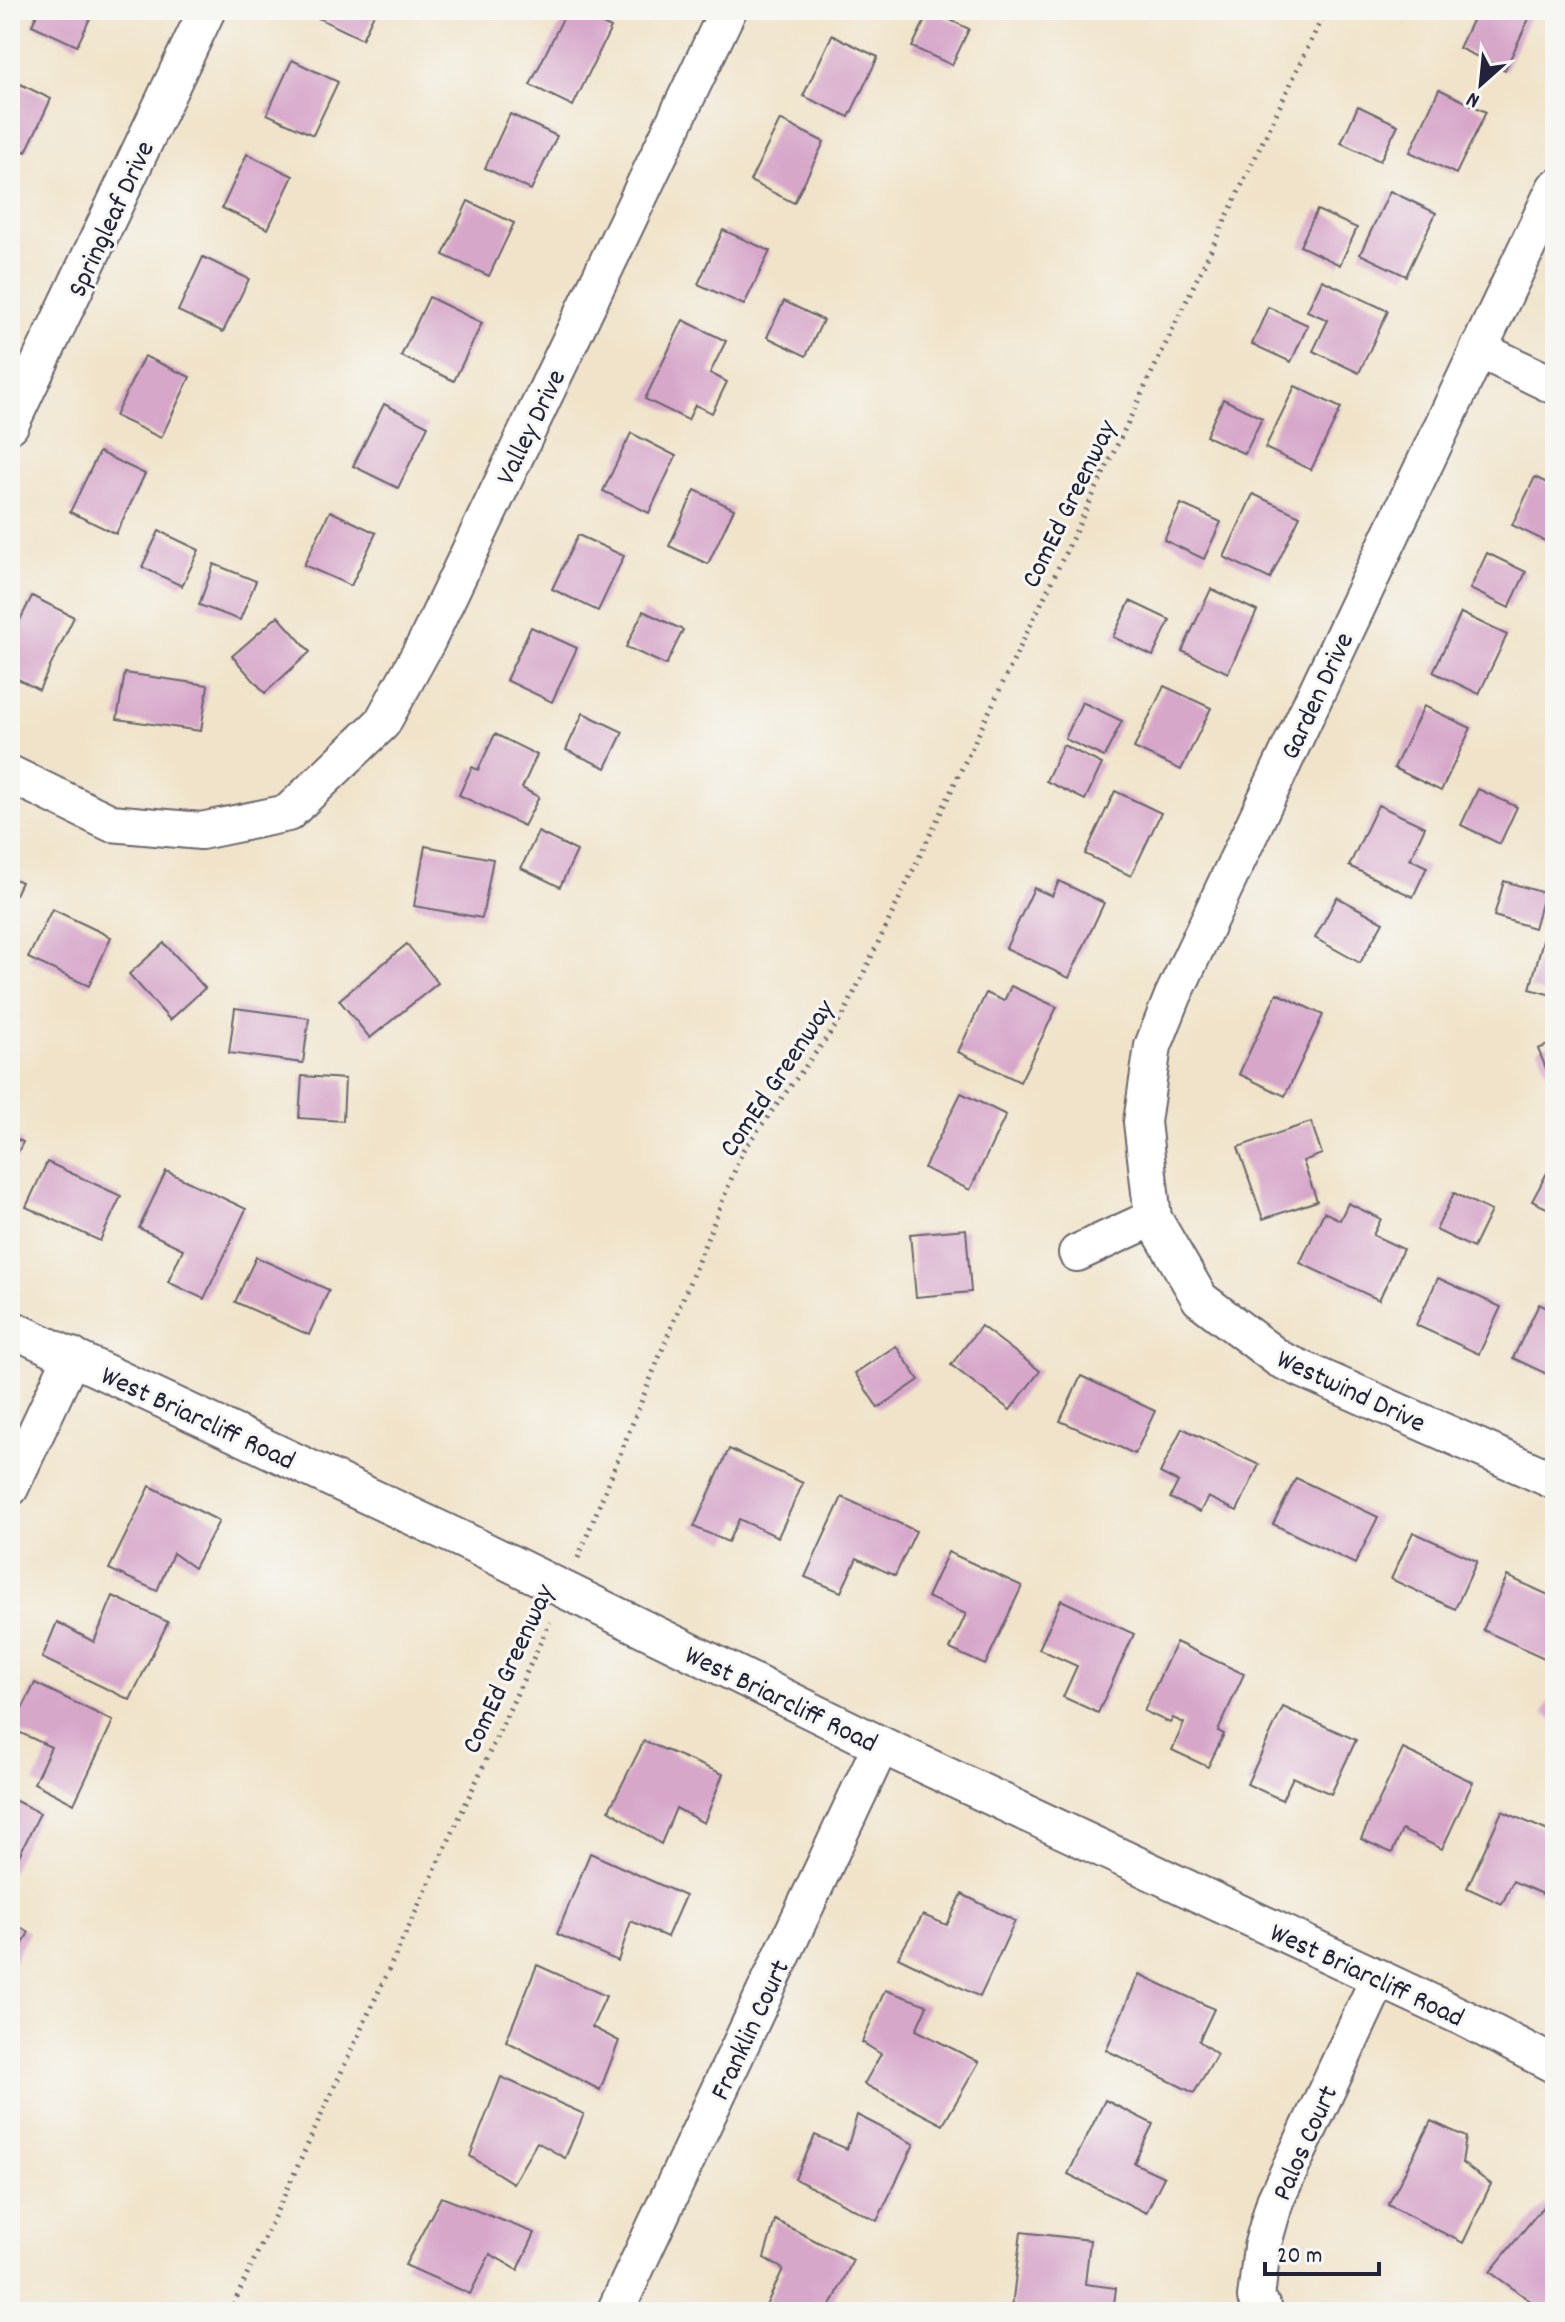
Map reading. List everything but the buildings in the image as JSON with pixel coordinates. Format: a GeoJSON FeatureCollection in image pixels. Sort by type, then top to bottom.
{"type":"FeatureCollection","features":[{"type":"Feature","properties":{"kind":"street","name":"Springleaf Drive"},"geometry":{"type":"LineString","coordinates":[[10,425],[207,10]]}},
{"type":"Feature","properties":{"kind":"street","name":"Valley Drive"},"geometry":{"type":"LineString","coordinates":[[10,774],[111,823],[201,831],[288,813],[382,723],[407,682],[728,10]]}},
{"type":"Feature","properties":{"kind":"street","name":"Garden Drive"},"geometry":{"type":"LineString","coordinates":[[1153,1218],[1142,1122],[1153,1046],[1173,996],[1555,188]]}},
{"type":"Feature","properties":{"kind":"street"},"geometry":{"type":"LineString","coordinates":[[1478,349],[1555,386]]}},
{"type":"Feature","properties":{"kind":"street"},"geometry":{"type":"LineString","coordinates":[[1077,1253],[1153,1218]]}},
{"type":"Feature","properties":{"kind":"street","name":"Westwind Drive"},"geometry":{"type":"LineString","coordinates":[[1153,1218],[1200,1299],[1279,1359],[1555,1481]]}},
{"type":"Feature","properties":{"kind":"street","name":"West Briarcliff Road"},"geometry":{"type":"LineString","coordinates":[[10,1328],[565,1590],[881,1745],[1379,1978],[1555,2065]]}},
{"type":"Feature","properties":{"kind":"street"},"geometry":{"type":"LineString","coordinates":[[10,1488],[72,1356]]}},
{"type":"Feature","properties":{"kind":"street","name":"Franklin Court"},"geometry":{"type":"LineString","coordinates":[[615,2312],[881,1745]]}},
{"type":"Feature","properties":{"kind":"street","name":"Palos Court"},"geometry":{"type":"LineString","coordinates":[[1265,2312],[1256,2298],[1262,2247],[1275,2201],[1379,1978]]}},
{"type":"Feature","properties":{"kind":"path","name":"ComEd Greenway"},"geometry":{"type":"LineString","coordinates":[[230,2312],[565,1590],[743,1150],[843,1016],[1326,10]]}}]}
